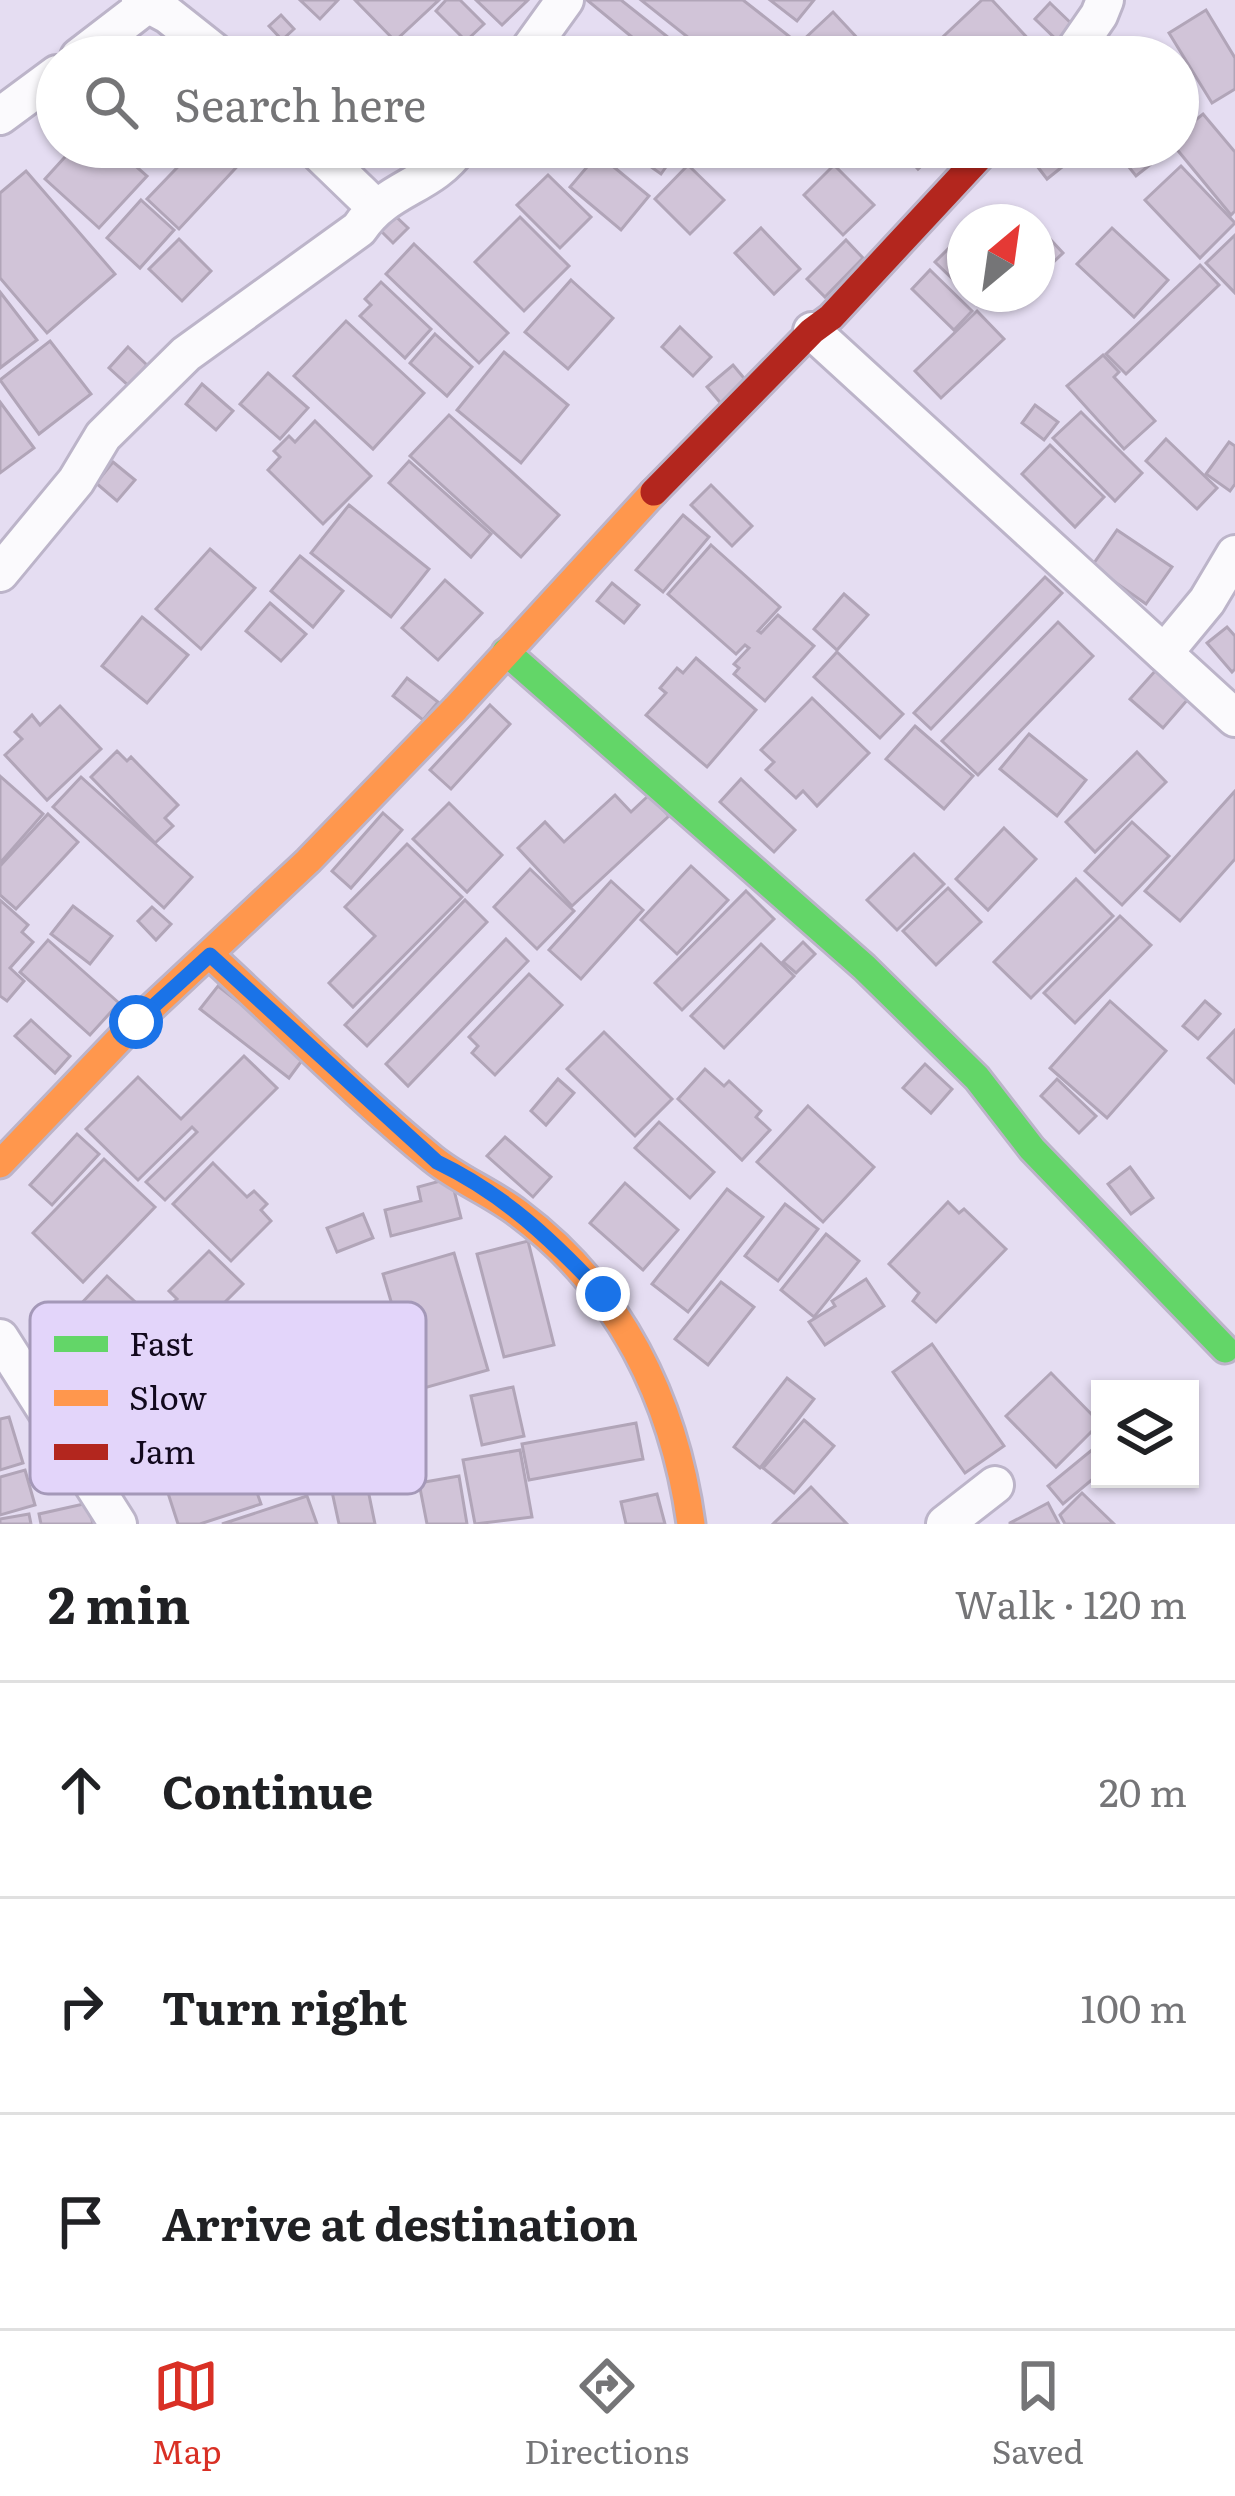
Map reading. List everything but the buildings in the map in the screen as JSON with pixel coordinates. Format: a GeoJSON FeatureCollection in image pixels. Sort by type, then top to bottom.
{"type":"FeatureCollection","features":[{"type":"Feature","properties":{"kind":"street"},"geometry":{"type":"LineString","coordinates":[[539,36],[565,0]]}},
{"type":"Feature","properties":{"kind":"street"},"geometry":{"type":"LineString","coordinates":[[1083,36],[1105,0]]}},
{"type":"Feature","properties":{"kind":"street"},"geometry":{"type":"LineString","coordinates":[[104,36],[144,2],[194,36]]}},
{"type":"Feature","properties":{"kind":"street"},"geometry":{"type":"LineString","coordinates":[[0,116],[36,89]]}},
{"type":"Feature","properties":{"kind":"street"},"geometry":{"type":"LineString","coordinates":[[335,168],[374,206]]}},
{"type":"Feature","properties":{"kind":"street"},"geometry":{"type":"LineString","coordinates":[[0,573],[76,481],[103,436],[186,354],[359,229],[374,206],[443,168]]}},
{"type":"Feature","properties":{"kind":"street"},"geometry":{"type":"LineString","coordinates":[[0,1164],[136,1022],[324,844],[662,483],[831,316],[969,168]]}},
{"type":"Feature","properties":{"kind":"street"},"geometry":{"type":"LineString","coordinates":[[812,331],[1235,718]]}},
{"type":"Feature","properties":{"kind":"street"},"geometry":{"type":"LineString","coordinates":[[1164,653],[1207,601],[1235,554]]}},
{"type":"Feature","properties":{"kind":"street"},"geometry":{"type":"LineString","coordinates":[[506,652],[864,967],[976,1078],[1032,1149],[1225,1349]]}},
{"type":"Feature","properties":{"kind":"street"},"geometry":{"type":"LineString","coordinates":[[210,955],[437,1162],[477,1181],[514,1207],[603,1294],[664,1402],[681,1459],[691,1524]]}},
{"type":"Feature","properties":{"kind":"street"},"geometry":{"type":"LineString","coordinates":[[0,1338],[30,1383]]}},
{"type":"Feature","properties":{"kind":"street"},"geometry":{"type":"LineString","coordinates":[[945,1524],[995,1486]]}},
{"type":"Feature","properties":{"kind":"street"},"geometry":{"type":"LineString","coordinates":[[101,1494],[118,1524]]}},
{"type":"Feature","properties":{"kind":"traffic: fast"},"geometry":{"type":"LineString","coordinates":[[506,652],[864,967],[977,1078],[1032,1149],[1225,1349]]}},
{"type":"Feature","properties":{"kind":"traffic: slow"},"geometry":{"type":"LineString","coordinates":[[0,1164],[136,1022],[308,861],[654,492]]}},
{"type":"Feature","properties":{"kind":"traffic: slow"},"geometry":{"type":"LineString","coordinates":[[210,955],[404,1135],[443,1167],[518,1213],[586,1276],[613,1312],[656,1391],[683,1478],[691,1524]]}},
{"type":"Feature","properties":{"kind":"traffic: jam"},"geometry":{"type":"LineString","coordinates":[[654,492],[831,317],[969,168]]}},
{"type":"Feature","properties":{"kind":"route"},"geometry":{"type":"LineString","coordinates":[[136,1022],[210,955],[437,1162],[477,1181],[514,1207],[603,1294]]}}]}
